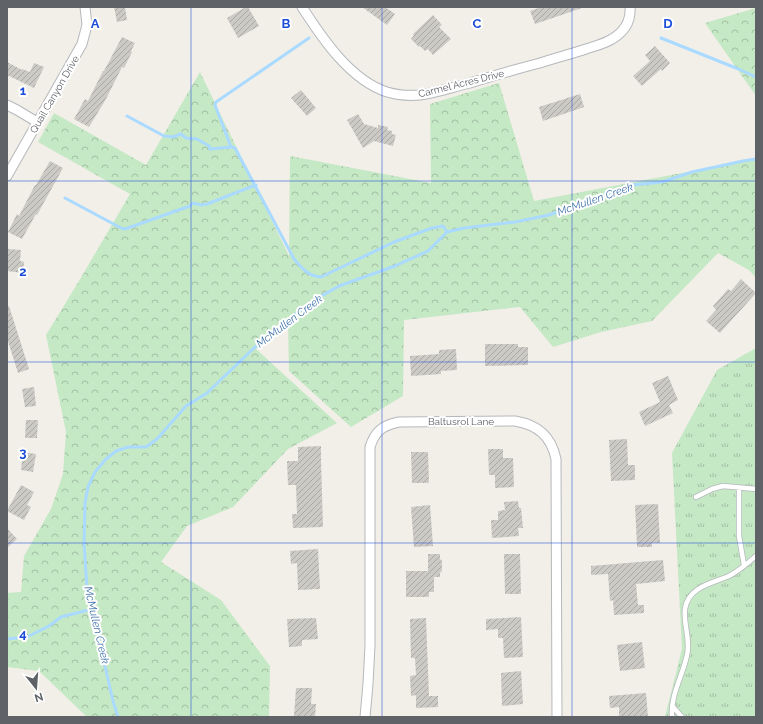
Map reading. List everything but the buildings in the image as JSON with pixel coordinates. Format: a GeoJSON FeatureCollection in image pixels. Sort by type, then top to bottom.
{"type":"FeatureCollection","features":[{"type":"Feature","properties":{"kind":"street","name":"Quail Canyon Drive"},"geometry":{"type":"LineString","coordinates":[[7,176],[82,44],[87,25],[85,7]]}},
{"type":"Feature","properties":{"kind":"street","name":"Carmel Acres Drive"},"geometry":{"type":"LineString","coordinates":[[302,7],[329,45],[356,74],[381,90],[405,95],[420,95],[452,88],[603,44],[611,40],[625,29],[630,14],[630,7]]}},
{"type":"Feature","properties":{"kind":"street"},"geometry":{"type":"LineString","coordinates":[[7,105],[37,122]]}},
{"type":"Feature","properties":{"kind":"street","name":"Baltusrol Lane"},"geometry":{"type":"LineString","coordinates":[[365,717],[370,645],[370,447],[373,440],[379,430],[385,426],[399,422],[516,421],[534,427],[543,433],[550,441],[556,459],[557,717]]}},
{"type":"Feature","properties":{"kind":"lane"},"geometry":{"type":"LineString","coordinates":[[696,497],[717,487],[729,486],[756,489]]}},
{"type":"Feature","properties":{"kind":"lane"},"geometry":{"type":"LineString","coordinates":[[739,488],[739,536],[744,565]]}},
{"type":"Feature","properties":{"kind":"lane"},"geometry":{"type":"LineString","coordinates":[[672,717],[675,694],[688,650],[684,616],[688,598],[707,584],[729,575],[756,556]]}},
{"type":"Feature","properties":{"kind":"lane"},"geometry":{"type":"LineString","coordinates":[[673,707],[682,717]]}},
{"type":"Feature","properties":{"kind":"green space"},"geometry":{"type":"Polygon","coordinates":[[[756,8],[756,96],[705,23],[756,8]]]}},
{"type":"Feature","properties":{"kind":"green space"},"geometry":{"type":"Polygon","coordinates":[[[200,72],[289,256],[290,156],[431,183],[430,104],[499,83],[534,201],[756,159],[756,278],[749,270],[718,253],[652,321],[601,332],[553,347],[520,307],[404,320],[403,396],[351,427],[289,371],[288,322],[256,349],[337,423],[288,449],[233,507],[187,526],[161,562],[221,600],[270,666],[269,717],[87,717],[39,671],[7,667],[7,593],[21,592],[24,556],[51,509],[63,474],[66,432],[46,335],[130,194],[38,142],[54,113],[146,165],[200,72]]]}},
{"type":"Feature","properties":{"kind":"green space"},"geometry":{"type":"Polygon","coordinates":[[[756,348],[756,717],[665,717],[682,649],[672,453],[717,370],[756,348]]]}},
{"type":"Feature","properties":{"kind":"waterway"},"geometry":{"type":"LineString","coordinates":[[231,147],[215,105],[216,102],[309,38]]}},
{"type":"Feature","properties":{"kind":"waterway"},"geometry":{"type":"LineString","coordinates":[[661,38],[756,77]]}},
{"type":"Feature","properties":{"kind":"waterway"},"geometry":{"type":"LineString","coordinates":[[127,116],[164,136],[173,137],[181,134],[186,138],[197,139],[209,146],[210,149],[235,148],[294,259],[309,274],[321,277],[394,242],[432,228],[443,226],[447,232]]}},
{"type":"Feature","properties":{"kind":"waterway","name":"McMullen Creek"},"geometry":{"type":"LineString","coordinates":[[118,717],[87,588],[84,544],[85,503],[88,487],[95,472],[106,459],[116,451],[128,447],[146,447],[157,439],[186,406],[207,393],[254,348],[293,316],[318,298],[339,286],[395,266],[428,251],[447,232],[464,228],[515,222],[549,215],[632,185],[662,182],[692,172],[756,159]]}},
{"type":"Feature","properties":{"kind":"waterway"},"geometry":{"type":"LineString","coordinates":[[65,198],[125,229],[190,206],[193,203],[201,205],[207,204],[256,185]]}},
{"type":"Feature","properties":{"kind":"waterway"},"geometry":{"type":"LineString","coordinates":[[7,639],[27,637],[49,626],[61,617],[92,609]]}}]}
